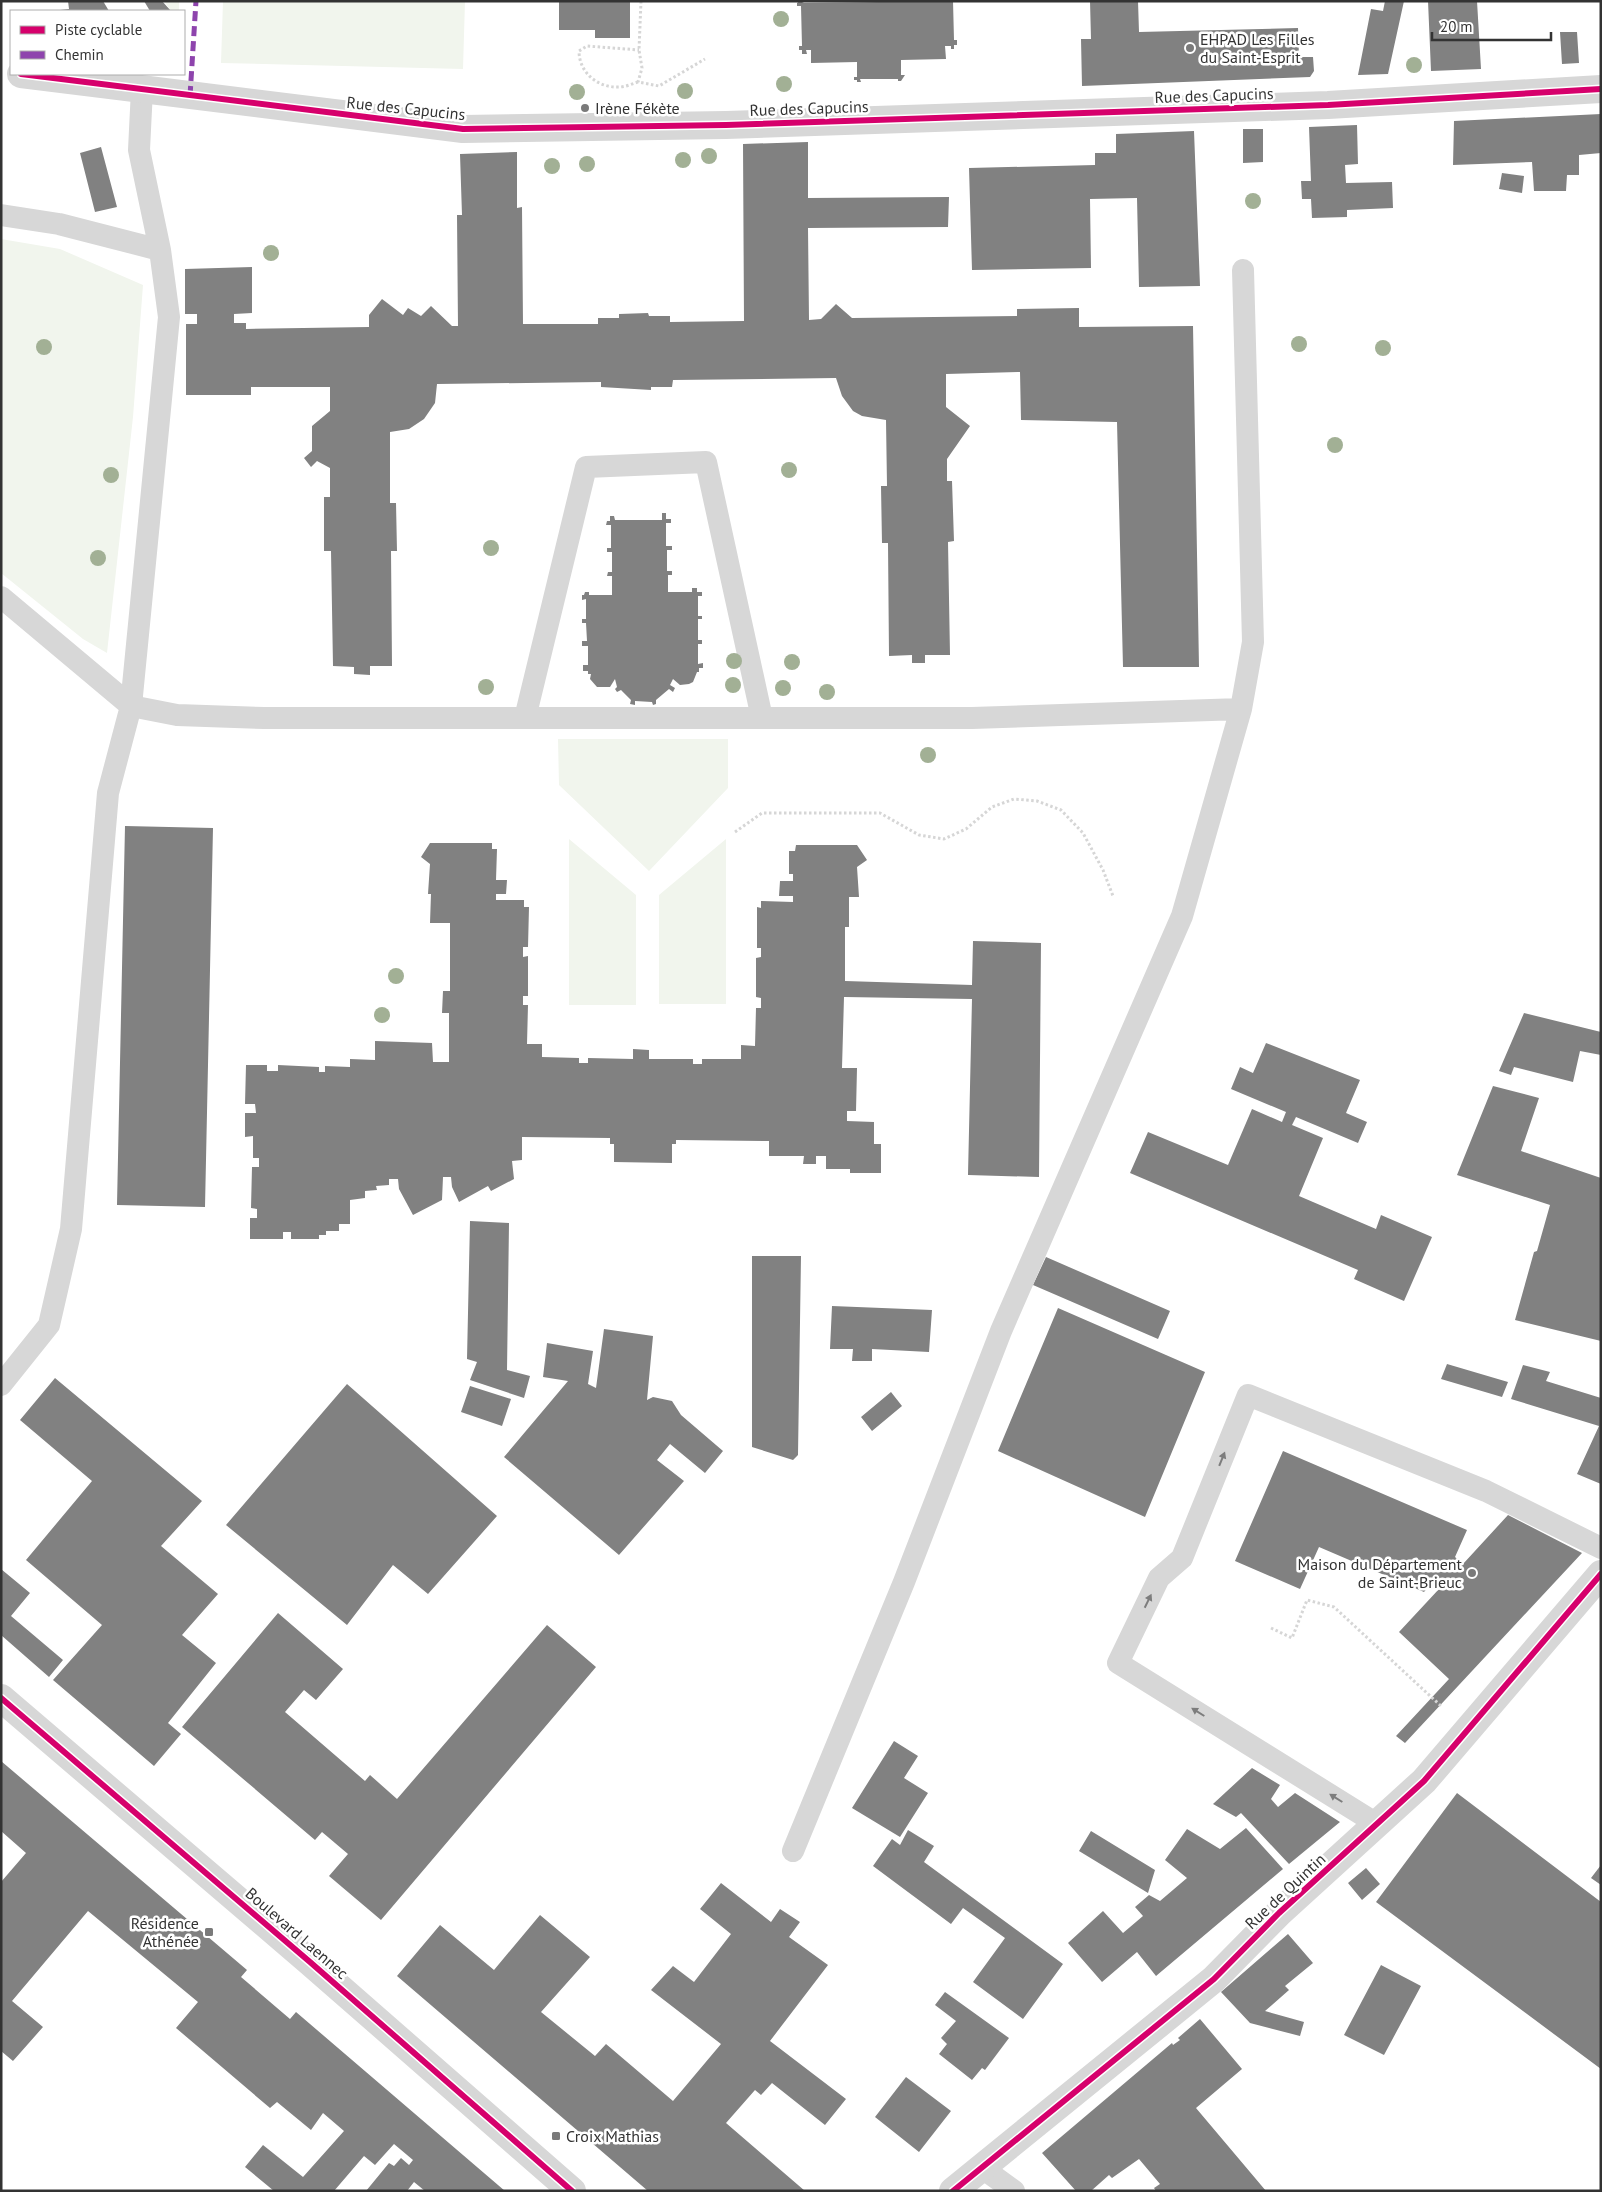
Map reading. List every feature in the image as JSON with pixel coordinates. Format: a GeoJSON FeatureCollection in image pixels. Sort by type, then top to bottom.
{"type":"FeatureCollection","features":[{"type":"Feature","properties":{"kind":"street","name":"Rue des Capucins"},"geometry":{"type":"LineString","coordinates":[[29,75],[462,129],[736,124],[1319,105],[1601,89]]}},
{"type":"Feature","properties":{"kind":"street","name":"Rue de Quintin"},"geometry":{"type":"LineString","coordinates":[[953,2191],[1214,1979],[1279,1913],[1424,1781],[1601,1574]]}},
{"type":"Feature","properties":{"kind":"street","name":"Boulevard Laennec"},"geometry":{"type":"LineString","coordinates":[[1,1698],[310,1962],[572,2191]]}},
{"type":"Feature","properties":{"kind":"lane"},"geometry":{"type":"LineString","coordinates":[[1,1385],[49,1325],[71,1229],[108,793],[131,706],[169,317],[160,250],[139,150],[142,89]]}},
{"type":"Feature","properties":{"kind":"lane"},"geometry":{"type":"LineString","coordinates":[[1,215],[59,224],[160,250]]}},
{"type":"Feature","properties":{"kind":"lane"},"geometry":{"type":"LineString","coordinates":[[793,1850],[904,1582],[1001,1332],[1182,916],[1241,709],[1254,642],[1243,270]]}},
{"type":"Feature","properties":{"kind":"lane"},"geometry":{"type":"LineString","coordinates":[[525,718],[586,466],[706,462],[762,718]]}},
{"type":"Feature","properties":{"kind":"lane"},"geometry":{"type":"LineString","coordinates":[[1,597],[131,706],[177,715],[254,718],[972,718],[1241,709]]}},
{"type":"Feature","properties":{"kind":"lane"},"geometry":{"type":"LineString","coordinates":[[1377,1824],[1118,1663],[1159,1578],[1182,1558],[1248,1395],[1486,1491],[1601,1548]]}},
{"type":"Feature","properties":{"kind":"lane"},"geometry":{"type":"LineString","coordinates":[[981,2167],[1014,2191]]}},
{"type":"Feature","properties":{"kind":"path"},"geometry":{"type":"LineString","coordinates":[[638,82],[642,68],[639,50],[640,1]]}},
{"type":"Feature","properties":{"kind":"path"},"geometry":{"type":"LineString","coordinates":[[639,50],[587,46],[578,51],[578,61],[583,71],[597,83],[618,87],[638,82],[659,86],[705,60]]}},
{"type":"Feature","properties":{"kind":"path"},"geometry":{"type":"LineString","coordinates":[[735,832],[762,813],[880,813],[920,835],[944,839],[966,829],[992,807],[1014,798],[1037,800],[1061,810],[1083,833],[1103,870],[1113,896]]}},
{"type":"Feature","properties":{"kind":"path"},"geometry":{"type":"LineString","coordinates":[[1270,1628],[1292,1638],[1307,1600],[1334,1608],[1442,1707],[1461,1688],[1487,1708]]}},
{"type":"Feature","properties":{"kind":"shaded area"},"geometry":{"type":"Polygon","coordinates":[[[164,1],[179,1],[179,10],[170,10],[164,1]]]}},
{"type":"Feature","properties":{"kind":"shaded area"},"geometry":{"type":"Polygon","coordinates":[[[223,1],[465,1],[463,69],[221,63],[223,1]]]}},
{"type":"Feature","properties":{"kind":"shaded area"},"geometry":{"type":"Polygon","coordinates":[[[1,239],[60,249],[143,285],[133,417],[107,653],[83,639],[1,573],[1,239]]]}},
{"type":"Feature","properties":{"kind":"shaded area"},"geometry":{"type":"Polygon","coordinates":[[[558,739],[728,739],[728,788],[649,871],[559,785],[558,739]]]}},
{"type":"Feature","properties":{"kind":"shaded area"},"geometry":{"type":"Polygon","coordinates":[[[569,839],[636,895],[636,1005],[569,1005],[569,839]]]}},
{"type":"Feature","properties":{"kind":"shaded area"},"geometry":{"type":"Polygon","coordinates":[[[726,839],[726,1004],[659,1004],[659,895],[726,839]]]}},
{"type":"Feature","properties":{"kind":"building"},"geometry":{"type":"Polygon","coordinates":[[[68,1],[103,1],[108,10],[60,10],[69,9],[68,1]]]}},
{"type":"Feature","properties":{"kind":"building"},"geometry":{"type":"Polygon","coordinates":[[[144,1],[162,1],[170,10],[149,10],[144,1]]]}},
{"type":"Feature","properties":{"kind":"building"},"geometry":{"type":"Polygon","coordinates":[[[559,1],[630,1],[630,38],[595,38],[595,30],[559,30],[559,1]]]}},
{"type":"Feature","properties":{"kind":"building"},"geometry":{"type":"Polygon","coordinates":[[[800,1],[804,3],[953,1],[954,40],[957,40],[957,45],[954,45],[954,49],[951,49],[951,46],[945,46],[946,59],[901,60],[901,75],[905,75],[901,81],[898,81],[898,79],[860,79],[861,82],[857,82],[857,80],[854,80],[854,77],[857,77],[857,62],[811,63],[811,50],[806,50],[807,54],[802,54],[802,50],[799,50],[799,46],[802,46],[801,6],[797,6],[797,3],[800,1]]]}},
{"type":"Feature","properties":{"kind":"building","name":"EHPAD Les Filles du Saint-Esprit"},"geometry":{"type":"Polygon","coordinates":[[[1090,1],[1138,1],[1139,32],[1298,28],[1299,57],[1313,57],[1314,71],[1310,77],[1082,86],[1081,39],[1091,39],[1090,1]]]}},
{"type":"Feature","properties":{"kind":"building"},"geometry":{"type":"Polygon","coordinates":[[[1385,1],[1404,1],[1388,74],[1358,75],[1371,9],[1383,11],[1385,1]]]}},
{"type":"Feature","properties":{"kind":"building"},"geometry":{"type":"Polygon","coordinates":[[[1428,1],[1477,1],[1481,69],[1431,71],[1428,1]]]}},
{"type":"Feature","properties":{"kind":"building"},"geometry":{"type":"Polygon","coordinates":[[[1560,32],[1577,32],[1579,63],[1562,64],[1560,32]]]}},
{"type":"Feature","properties":{"kind":"building"},"geometry":{"type":"Polygon","coordinates":[[[1601,114],[1601,153],[1579,155],[1579,175],[1567,175],[1566,191],[1534,191],[1532,162],[1453,165],[1454,121],[1601,114]]]}},
{"type":"Feature","properties":{"kind":"building"},"geometry":{"type":"Polygon","coordinates":[[[1357,125],[1358,164],[1345,165],[1346,183],[1392,182],[1393,208],[1347,210],[1347,217],[1312,218],[1311,199],[1302,199],[1301,181],[1311,181],[1309,127],[1357,125]]]}},
{"type":"Feature","properties":{"kind":"building"},"geometry":{"type":"Polygon","coordinates":[[[1243,129],[1263,129],[1263,162],[1243,163],[1243,129]]]}},
{"type":"Feature","properties":{"kind":"building"},"geometry":{"type":"Polygon","coordinates":[[[1194,131],[1200,286],[1139,287],[1137,198],[1090,199],[1091,268],[972,270],[969,168],[1095,165],[1095,153],[1116,153],[1116,134],[1194,131]]]}},
{"type":"Feature","properties":{"kind":"building"},"geometry":{"type":"Polygon","coordinates":[[[808,142],[808,198],[949,197],[948,227],[808,228],[809,320],[821,319],[836,304],[852,318],[1017,316],[1017,309],[1079,308],[1079,327],[1193,326],[1199,667],[1123,667],[1117,422],[1021,420],[1020,372],[946,374],[946,407],[970,426],[947,459],[947,481],[952,481],[954,541],[948,542],[950,655],[925,655],[925,663],[912,663],[912,655],[889,656],[888,543],[882,543],[881,486],[887,486],[886,420],[862,416],[853,411],[842,396],[836,378],[673,380],[672,387],[651,387],[651,390],[601,387],[601,382],[437,384],[435,403],[424,419],[409,429],[390,432],[390,503],[396,503],[397,551],[391,551],[392,666],[370,666],[370,675],[354,674],[354,667],[333,666],[331,551],[324,551],[324,497],[330,497],[330,468],[317,461],[311,467],[304,458],[312,451],[312,426],[330,411],[330,387],[251,387],[251,395],[186,395],[186,324],[197,324],[197,314],[185,314],[185,269],[252,267],[252,313],[234,314],[234,323],[246,323],[246,329],[369,327],[369,315],[382,299],[403,315],[408,308],[421,316],[431,306],[452,326],[458,326],[457,215],[462,215],[460,154],[517,152],[517,208],[522,207],[523,324],[598,324],[598,318],[619,318],[619,314],[648,313],[649,316],[670,316],[670,322],[744,321],[743,144],[808,142]]]}},
{"type":"Feature","properties":{"kind":"building"},"geometry":{"type":"Polygon","coordinates":[[[101,147],[117,207],[95,212],[80,153],[101,147]]]}},
{"type":"Feature","properties":{"kind":"building"},"geometry":{"type":"Polygon","coordinates":[[[1502,173],[1524,176],[1522,193],[1499,189],[1502,173]]]}},
{"type":"Feature","properties":{"kind":"building"},"geometry":{"type":"Polygon","coordinates":[[[662,513],[666,513],[666,519],[671,519],[671,523],[666,523],[666,546],[672,546],[672,550],[667,550],[667,571],[672,571],[672,575],[668,575],[668,592],[692,592],[692,588],[697,588],[697,592],[702,592],[702,596],[698,596],[698,616],[702,616],[702,619],[698,619],[698,640],[702,640],[702,644],[698,644],[698,664],[703,663],[703,668],[699,668],[699,672],[697,672],[693,682],[689,684],[680,685],[673,679],[670,685],[675,688],[673,692],[669,689],[656,700],[656,704],[635,701],[635,705],[630,704],[631,700],[621,690],[617,692],[615,689],[617,687],[615,679],[610,687],[597,687],[590,679],[591,674],[588,674],[588,671],[583,671],[583,665],[588,665],[588,646],[582,646],[582,641],[587,641],[586,623],[582,623],[582,619],[586,619],[586,599],[582,600],[582,595],[585,592],[589,592],[589,595],[612,595],[612,576],[607,576],[608,572],[612,572],[612,552],[607,552],[607,548],[611,548],[611,525],[606,525],[607,521],[610,521],[610,516],[614,516],[615,520],[662,520],[662,513]]]}},
{"type":"Feature","properties":{"kind":"building"},"geometry":{"type":"Polygon","coordinates":[[[125,826],[213,828],[205,1207],[117,1205],[125,826]]]}},
{"type":"Feature","properties":{"kind":"building"},"geometry":{"type":"Polygon","coordinates":[[[430,843],[492,843],[492,849],[497,849],[496,880],[507,880],[506,894],[496,894],[496,900],[524,900],[524,907],[529,907],[528,947],[523,947],[523,957],[528,956],[528,996],[523,996],[523,1005],[528,1005],[527,1044],[542,1044],[542,1057],[579,1058],[579,1063],[588,1063],[588,1058],[633,1059],[633,1049],[649,1050],[649,1059],[693,1059],[693,1064],[702,1064],[702,1059],[741,1059],[741,1045],[755,1046],[756,1008],[761,1008],[761,998],[756,997],[756,958],[761,957],[761,948],[757,948],[757,907],[761,908],[761,901],[793,902],[793,896],[779,896],[780,881],[793,881],[793,874],[789,874],[789,851],[795,851],[796,845],[857,845],[867,860],[857,867],[859,897],[849,897],[849,927],[845,927],[845,981],[972,985],[973,941],[1041,943],[1039,1177],[968,1175],[972,999],[844,997],[842,1068],[857,1068],[856,1111],[847,1111],[847,1121],[874,1122],[874,1144],[881,1144],[881,1173],[850,1173],[850,1169],[826,1169],[826,1156],[816,1156],[816,1164],[803,1164],[804,1156],[769,1156],[769,1141],[676,1140],[676,1144],[672,1144],[672,1163],[614,1162],[614,1144],[610,1144],[610,1138],[522,1137],[522,1160],[512,1161],[514,1179],[491,1191],[488,1186],[459,1202],[452,1187],[451,1177],[443,1177],[442,1200],[413,1215],[399,1189],[398,1179],[389,1179],[389,1185],[376,1186],[377,1190],[365,1191],[365,1198],[350,1200],[350,1224],[339,1224],[339,1231],[326,1231],[326,1235],[319,1235],[319,1239],[291,1239],[291,1232],[283,1232],[283,1239],[250,1239],[250,1218],[257,1218],[257,1209],[251,1208],[252,1167],[259,1167],[259,1158],[253,1158],[253,1136],[245,1137],[245,1113],[256,1113],[255,1104],[245,1104],[246,1065],[267,1065],[267,1071],[278,1071],[278,1065],[319,1067],[319,1072],[325,1072],[325,1066],[350,1067],[350,1059],[375,1060],[375,1041],[432,1043],[433,1062],[449,1062],[449,1013],[442,1013],[443,991],[450,991],[450,923],[430,923],[431,894],[428,894],[430,864],[421,857],[430,843]]]}},
{"type":"Feature","properties":{"kind":"building"},"geometry":{"type":"Polygon","coordinates":[[[1524,1013],[1601,1032],[1601,1055],[1580,1051],[1573,1082],[1514,1067],[1511,1075],[1499,1071],[1524,1013]]]}},
{"type":"Feature","properties":{"kind":"building"},"geometry":{"type":"Polygon","coordinates":[[[1266,1043],[1360,1080],[1346,1113],[1367,1122],[1358,1143],[1296,1117],[1292,1125],[1323,1138],[1299,1196],[1376,1229],[1381,1215],[1432,1237],[1404,1301],[1354,1279],[1358,1270],[1130,1173],[1148,1132],[1228,1165],[1252,1109],[1282,1122],[1286,1112],[1231,1089],[1240,1067],[1253,1073],[1266,1043]]]}},
{"type":"Feature","properties":{"kind":"building"},"geometry":{"type":"Polygon","coordinates":[[[1493,1086],[1539,1098],[1521,1151],[1601,1178],[1601,1341],[1515,1320],[1534,1252],[1537,1251],[1550,1205],[1457,1175],[1493,1086]]]}},
{"type":"Feature","properties":{"kind":"building"},"geometry":{"type":"Polygon","coordinates":[[[470,1221],[509,1223],[507,1370],[530,1376],[524,1398],[470,1380],[477,1362],[467,1359],[470,1221]]]}},
{"type":"Feature","properties":{"kind":"building"},"geometry":{"type":"Polygon","coordinates":[[[752,1256],[801,1256],[798,1455],[793,1460],[752,1447],[752,1256]]]}},
{"type":"Feature","properties":{"kind":"building"},"geometry":{"type":"Polygon","coordinates":[[[1046,1257],[1170,1311],[1158,1339],[1033,1285],[1046,1257]]]}},
{"type":"Feature","properties":{"kind":"building"},"geometry":{"type":"Polygon","coordinates":[[[832,1306],[932,1310],[929,1352],[872,1349],[872,1361],[852,1361],[853,1349],[830,1349],[832,1306]]]}},
{"type":"Feature","properties":{"kind":"building"},"geometry":{"type":"Polygon","coordinates":[[[1058,1308],[1205,1372],[1145,1517],[998,1451],[1058,1308]]]}},
{"type":"Feature","properties":{"kind":"building"},"geometry":{"type":"Polygon","coordinates":[[[604,1329],[653,1336],[647,1400],[653,1397],[672,1401],[681,1415],[723,1451],[705,1473],[670,1444],[657,1460],[684,1481],[619,1555],[504,1457],[568,1381],[543,1377],[547,1343],[593,1351],[588,1384],[596,1388],[604,1329]]]}},
{"type":"Feature","properties":{"kind":"building"},"geometry":{"type":"Polygon","coordinates":[[[1447,1364],[1508,1382],[1502,1397],[1441,1379],[1447,1364]]]}},
{"type":"Feature","properties":{"kind":"building"},"geometry":{"type":"Polygon","coordinates":[[[1523,1365],[1550,1372],[1546,1381],[1601,1398],[1601,1484],[1577,1474],[1599,1426],[1511,1399],[1523,1365]]]}},
{"type":"Feature","properties":{"kind":"building"},"geometry":{"type":"Polygon","coordinates":[[[55,1378],[202,1501],[161,1546],[218,1594],[182,1635],[216,1663],[168,1723],[181,1734],[154,1766],[53,1680],[102,1625],[26,1560],[92,1481],[20,1420],[55,1378]]]}},
{"type":"Feature","properties":{"kind":"building"},"geometry":{"type":"Polygon","coordinates":[[[347,1384],[497,1516],[428,1594],[393,1565],[347,1625],[226,1525],[347,1384]]]}},
{"type":"Feature","properties":{"kind":"building"},"geometry":{"type":"Polygon","coordinates":[[[470,1386],[511,1399],[502,1426],[461,1412],[470,1386]]]}},
{"type":"Feature","properties":{"kind":"building"},"geometry":{"type":"Polygon","coordinates":[[[891,1392],[902,1406],[872,1431],[861,1417],[891,1392]]]}},
{"type":"Feature","properties":{"kind":"building","name":"Maison du Département de Saint-Brieuc"},"geometry":{"type":"Polygon","coordinates":[[[1283,1451],[1467,1530],[1455,1557],[1463,1564],[1508,1515],[1582,1553],[1405,1743],[1396,1736],[1449,1679],[1399,1632],[1439,1589],[1432,1582],[1424,1592],[1319,1547],[1300,1589],[1235,1561],[1283,1451]]]}},
{"type":"Feature","properties":{"kind":"building"},"geometry":{"type":"Polygon","coordinates":[[[1,1569],[30,1593],[11,1616],[63,1660],[49,1677],[1,1635],[1,1569]]]}},
{"type":"Feature","properties":{"kind":"building"},"geometry":{"type":"Polygon","coordinates":[[[278,1613],[343,1669],[316,1700],[304,1690],[285,1712],[365,1781],[370,1775],[397,1799],[547,1625],[596,1667],[381,1920],[329,1876],[348,1854],[322,1832],[315,1840],[182,1727],[278,1613]]]}},
{"type":"Feature","properties":{"kind":"building"},"geometry":{"type":"Polygon","coordinates":[[[894,1741],[918,1756],[904,1778],[928,1793],[900,1837],[852,1808],[894,1741]]]}},
{"type":"Feature","properties":{"kind":"building"},"geometry":{"type":"Polygon","coordinates":[[[1,1761],[247,1970],[241,1977],[290,2019],[296,2012],[505,2191],[425,2191],[414,2182],[407,2191],[366,2191],[389,2163],[394,2166],[401,2158],[409,2165],[413,2160],[394,2144],[375,2165],[364,2156],[334,2191],[274,2191],[245,2167],[263,2145],[303,2177],[344,2131],[323,2113],[311,2130],[277,2102],[270,2108],[176,2028],[198,2002],[88,1911],[12,2001],[43,2027],[13,2061],[1,2051],[1,1882],[26,1853],[1,1831],[1,1761]]]}},
{"type":"Feature","properties":{"kind":"building"},"geometry":{"type":"Polygon","coordinates":[[[1252,1768],[1280,1785],[1271,1799],[1278,1807],[1295,1793],[1340,1822],[1289,1864],[1241,1813],[1236,1817],[1213,1804],[1252,1768]]]}},
{"type":"Feature","properties":{"kind":"building"},"geometry":{"type":"Polygon","coordinates":[[[1457,1793],[1601,1902],[1601,2069],[1376,1902],[1457,1793]]]}},
{"type":"Feature","properties":{"kind":"building"},"geometry":{"type":"Polygon","coordinates":[[[1246,1828],[1283,1869],[1156,1976],[1137,1952],[1102,1982],[1068,1943],[1103,1911],[1123,1933],[1143,1916],[1135,1907],[1149,1895],[1160,1901],[1187,1878],[1165,1860],[1187,1829],[1220,1849],[1246,1828]]]}},
{"type":"Feature","properties":{"kind":"building"},"geometry":{"type":"Polygon","coordinates":[[[908,1830],[934,1846],[924,1862],[1063,1964],[1023,2019],[973,1982],[1005,1938],[963,1908],[951,1924],[873,1866],[892,1839],[900,1845],[908,1830]]]}},
{"type":"Feature","properties":{"kind":"building"},"geometry":{"type":"Polygon","coordinates":[[[1091,1831],[1155,1870],[1148,1893],[1079,1851],[1091,1831]]]}},
{"type":"Feature","properties":{"kind":"building"},"geometry":{"type":"Polygon","coordinates":[[[1601,1865],[1601,1885],[1591,1878],[1601,1865]]]}},
{"type":"Feature","properties":{"kind":"building"},"geometry":{"type":"Polygon","coordinates":[[[1366,1868],[1380,1884],[1362,1900],[1348,1883],[1366,1868]]]}},
{"type":"Feature","properties":{"kind":"building"},"geometry":{"type":"Polygon","coordinates":[[[721,1883],[771,1922],[780,1909],[800,1922],[789,1937],[828,1965],[770,2041],[846,2099],[825,2125],[772,2083],[761,2095],[755,2090],[726,2123],[805,2191],[648,2191],[397,1976],[440,1925],[494,1970],[540,1915],[590,1957],[541,2012],[595,2056],[606,2044],[673,2101],[721,2044],[651,1990],[673,1966],[694,1982],[731,1934],[700,1909],[721,1883]]]}},
{"type":"Feature","properties":{"kind":"building"},"geometry":{"type":"Polygon","coordinates":[[[1288,1934],[1313,1963],[1285,1986],[1289,1990],[1265,2011],[1304,2022],[1300,2036],[1250,2023],[1221,1992],[1288,1934]]]}},
{"type":"Feature","properties":{"kind":"building"},"geometry":{"type":"Polygon","coordinates":[[[1381,1965],[1421,1986],[1384,2055],[1344,2035],[1381,1965]]]}},
{"type":"Feature","properties":{"kind":"building"},"geometry":{"type":"Polygon","coordinates":[[[945,1992],[1009,2038],[985,2070],[982,2068],[972,2080],[939,2054],[947,2044],[941,2038],[956,2021],[935,2005],[945,1992]]]}},
{"type":"Feature","properties":{"kind":"building"},"geometry":{"type":"Polygon","coordinates":[[[1200,2019],[1242,2069],[1196,2108],[1266,2191],[1156,2191],[1154,2188],[1160,2184],[1139,2159],[1112,2178],[1109,2175],[1091,2191],[1076,2191],[1042,2153],[1172,2043],[1173,2045],[1180,2040],[1178,2038],[1200,2019]]]}},
{"type":"Feature","properties":{"kind":"building"},"geometry":{"type":"Polygon","coordinates":[[[906,2077],[951,2111],[919,2152],[875,2117],[906,2077]]]}},
{"type":"Feature","properties":{"kind":"marked path"},"geometry":{"type":"LineString","coordinates":[[190,96],[196,1]]}},
{"type":"Feature","properties":{"kind":"cycle path"},"geometry":{"type":"LineString","coordinates":[[29,75],[463,129],[726,125],[1328,105],[1601,89]]}},
{"type":"Feature","properties":{"kind":"cycle path"},"geometry":{"type":"LineString","coordinates":[[953,2191],[1214,1979],[1279,1913],[1424,1781],[1601,1574]]}},
{"type":"Feature","properties":{"kind":"cycle path"},"geometry":{"type":"LineString","coordinates":[[1,1698],[310,1962],[572,2191]]}},
{"type":"Feature","properties":{"kind":"place","name":"EHPAD Les Filles du Saint-Esprit"},"geometry":{"type":"Point","coordinates":[1190,48]}},
{"type":"Feature","properties":{"kind":"place","name":"Irène Fékète"},"geometry":{"type":"Point","coordinates":[585,108]}},
{"type":"Feature","properties":{"kind":"place","name":"Maison du Département de Saint-Brieuc"},"geometry":{"type":"Point","coordinates":[1472,1573]}},
{"type":"Feature","properties":{"kind":"place","name":"Résidence Athénée"},"geometry":{"type":"Point","coordinates":[209,1932]}},
{"type":"Feature","properties":{"kind":"place","name":"Croix Mathias"},"geometry":{"type":"Point","coordinates":[556,2136]}}]}
